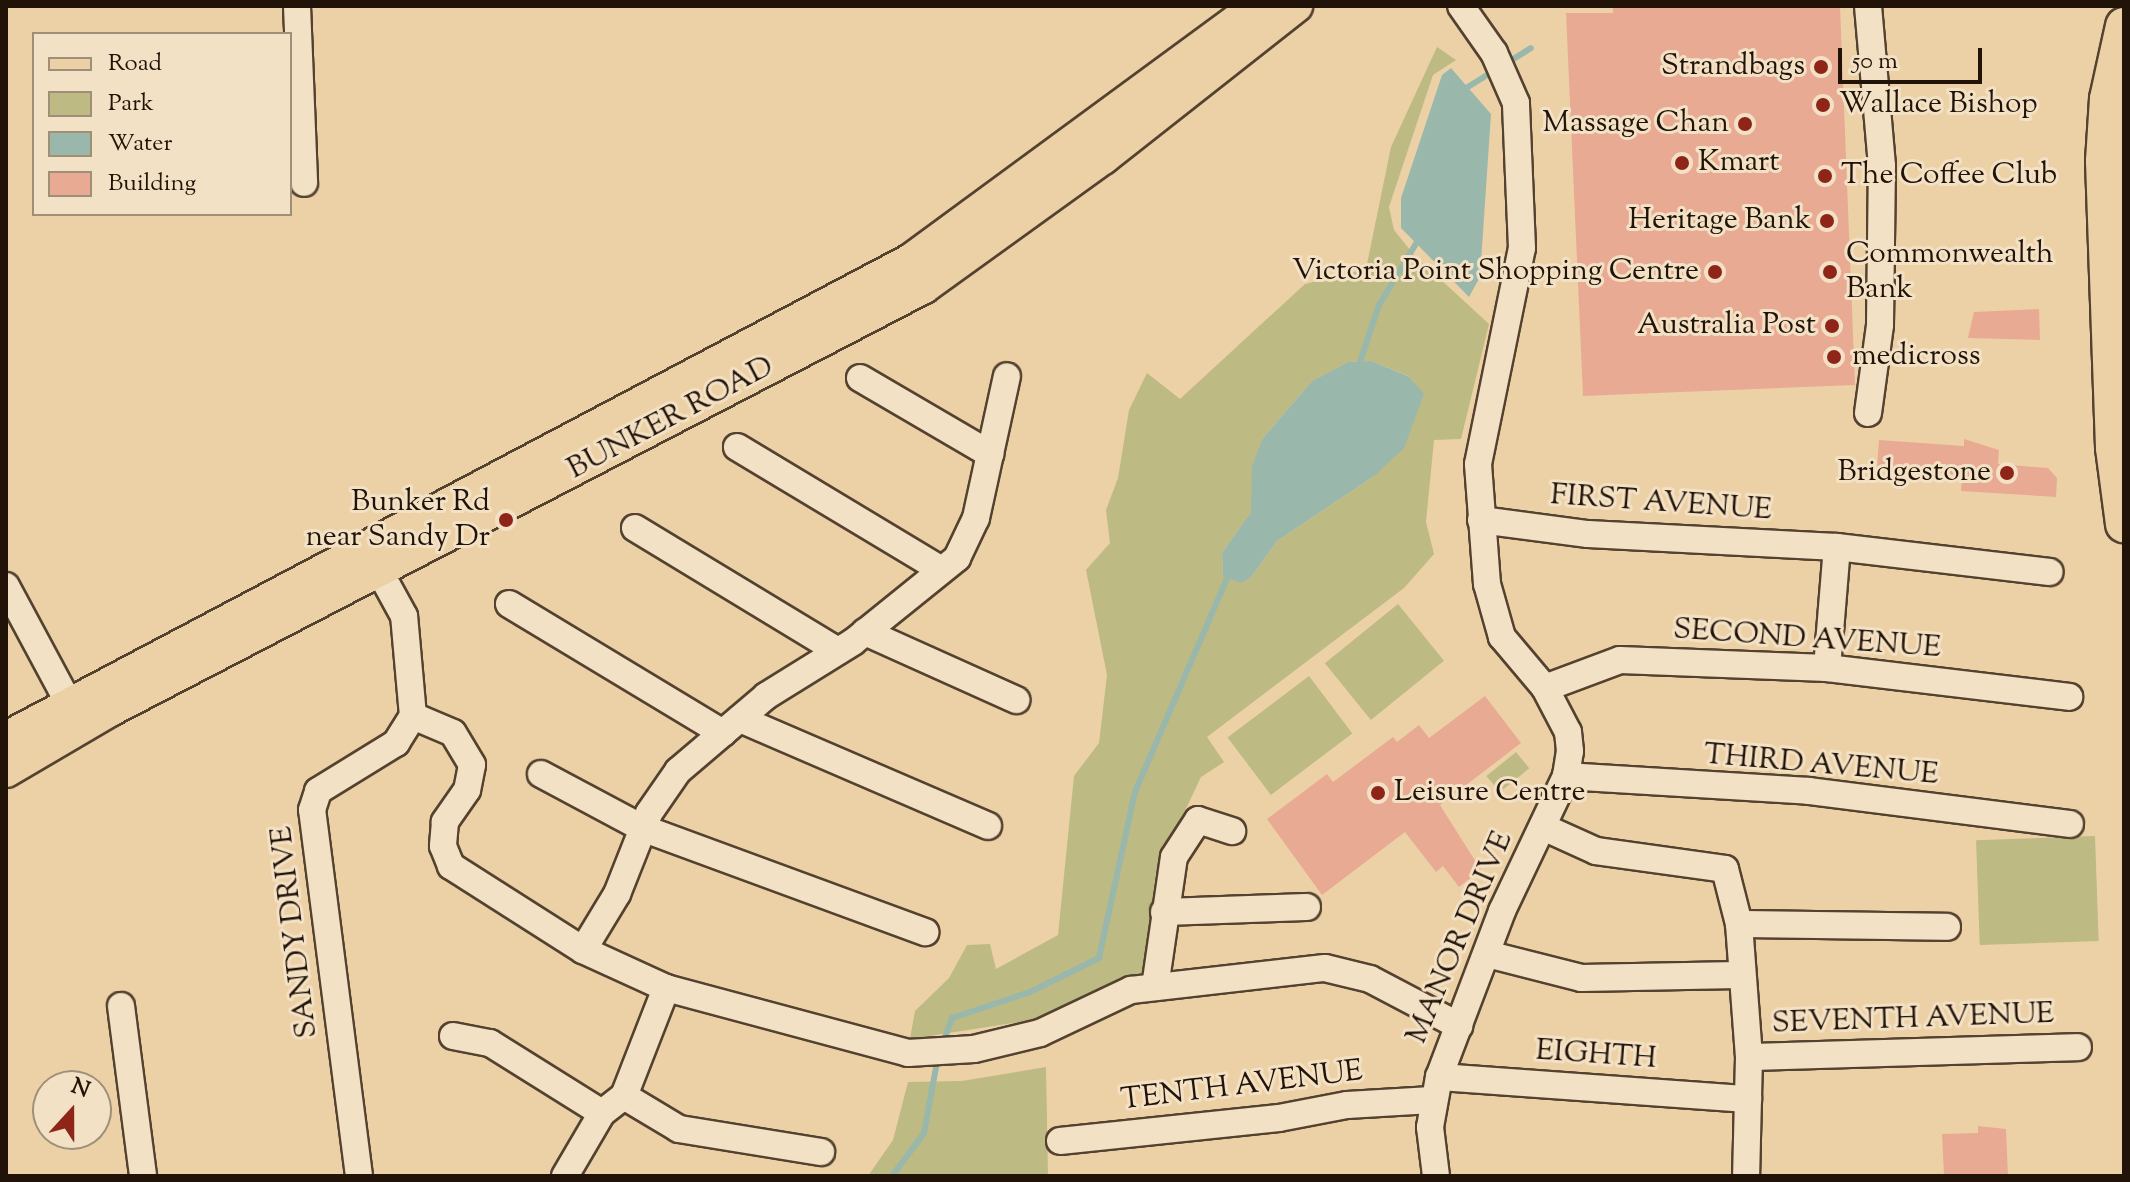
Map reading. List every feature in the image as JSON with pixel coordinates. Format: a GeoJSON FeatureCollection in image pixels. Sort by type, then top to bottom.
{"type":"FeatureCollection","features":[{"type":"Feature","properties":{"kind":"highway"},"geometry":{"type":"LineString","coordinates":[[2124,26],[2108,99],[2104,161],[2114,448],[2124,524]]}},
{"type":"Feature","properties":{"kind":"main road","name":"BUNKER ROAD"},"geometry":{"type":"LineString","coordinates":[[918,273],[1257,6]]}},
{"type":"Feature","properties":{"kind":"main road","name":"BUNKER ROAD"},"geometry":{"type":"LineString","coordinates":[[6,771],[76,716],[918,273],[1103,158],[1296,6]]}},
{"type":"Feature","properties":{"kind":"main road","name":"BUNKER ROAD"},"geometry":{"type":"LineString","coordinates":[[6,738],[76,716]]}},
{"type":"Feature","properties":{"kind":"street"},"geometry":{"type":"LineString","coordinates":[[297,6],[304,183]]}},
{"type":"Feature","properties":{"kind":"street","name":"MANOR DRIVE"},"geometry":{"type":"LineString","coordinates":[[1436,1176],[1436,1088],[1487,954],[1566,776],[1568,732],[1545,688],[1502,637],[1487,584],[1478,464],[1522,248],[1516,103],[1494,53],[1461,6]]}},
{"type":"Feature","properties":{"kind":"street"},"geometry":{"type":"LineString","coordinates":[[1868,6],[1882,166],[1880,325],[1868,413]]}},
{"type":"Feature","properties":{"kind":"street"},"geometry":{"type":"LineString","coordinates":[[583,950],[617,894],[642,828],[678,771],[731,726],[865,632],[957,558],[976,518],[1007,376]]}},
{"type":"Feature","properties":{"kind":"street"},"geometry":{"type":"LineString","coordinates":[[860,378],[990,454]]}},
{"type":"Feature","properties":{"kind":"street"},"geometry":{"type":"LineString","coordinates":[[737,447],[940,569]]}},
{"type":"Feature","properties":{"kind":"street","name":"FIRST AVENUE"},"geometry":{"type":"LineString","coordinates":[[1481,520],[1588,534],[1837,547],[2050,572]]}},
{"type":"Feature","properties":{"kind":"street"},"geometry":{"type":"LineString","coordinates":[[635,528],[838,651]]}},
{"type":"Feature","properties":{"kind":"street"},"geometry":{"type":"LineString","coordinates":[[1827,668],[1837,547]]}},
{"type":"Feature","properties":{"kind":"street"},"geometry":{"type":"LineString","coordinates":[[373,559],[404,616],[413,716],[453,733],[472,765],[467,790],[445,822],[443,846],[451,866],[583,950],[666,988],[883,1048],[928,1052],[959,1050],[1040,1033],[1131,990],[1325,968],[1370,979],[1459,1026]]}},
{"type":"Feature","properties":{"kind":"street"},"geometry":{"type":"LineString","coordinates":[[6,586],[76,716]]}},
{"type":"Feature","properties":{"kind":"street"},"geometry":{"type":"LineString","coordinates":[[509,604],[731,726],[988,826]]}},
{"type":"Feature","properties":{"kind":"street"},"geometry":{"type":"LineString","coordinates":[[865,632],[1016,700]]}},
{"type":"Feature","properties":{"kind":"street","name":"SECOND AVENUE"},"geometry":{"type":"LineString","coordinates":[[1545,688],[1620,660],[1827,668],[2069,697]]}},
{"type":"Feature","properties":{"kind":"street","name":"SANDY DRIVE"},"geometry":{"type":"LineString","coordinates":[[359,1176],[312,810],[318,791],[396,743],[413,716]]}},
{"type":"Feature","properties":{"kind":"street"},"geometry":{"type":"LineString","coordinates":[[541,774],[642,828],[925,932]]}},
{"type":"Feature","properties":{"kind":"street","name":"THIRD AVENUE"},"geometry":{"type":"LineString","coordinates":[[1566,776],[1809,791],[2070,824]]}},
{"type":"Feature","properties":{"kind":"street"},"geometry":{"type":"LineString","coordinates":[[1155,987],[1174,857],[1198,820],[1232,831]]}},
{"type":"Feature","properties":{"kind":"street"},"geometry":{"type":"LineString","coordinates":[[1543,827],[1596,851],[1725,869],[1739,924],[1739,975],[1749,1057],[1746,1176]]}},
{"type":"Feature","properties":{"kind":"street"},"geometry":{"type":"LineString","coordinates":[[1164,912],[1307,907]]}},
{"type":"Feature","properties":{"kind":"street"},"geometry":{"type":"LineString","coordinates":[[1739,924],[1947,927]]}},
{"type":"Feature","properties":{"kind":"street"},"geometry":{"type":"LineString","coordinates":[[1487,954],[1581,978],[1739,975]]}},
{"type":"Feature","properties":{"kind":"street"},"geometry":{"type":"LineString","coordinates":[[565,1176],[602,1113],[624,1096],[666,988]]}},
{"type":"Feature","properties":{"kind":"street"},"geometry":{"type":"LineString","coordinates":[[121,1006],[143,1176]]}},
{"type":"Feature","properties":{"kind":"street"},"geometry":{"type":"LineString","coordinates":[[453,1036],[490,1043],[602,1113]]}},
{"type":"Feature","properties":{"kind":"street","name":"SEVENTH AVENUE"},"geometry":{"type":"LineString","coordinates":[[1749,1057],[2078,1047]]}},
{"type":"Feature","properties":{"kind":"street","name":"EIGHTH"},"geometry":{"type":"LineString","coordinates":[[1436,1088],[1748,1099]]}},
{"type":"Feature","properties":{"kind":"street","name":"TENTH AVENUE"},"geometry":{"type":"LineString","coordinates":[[1060,1141],[1436,1088]]}},
{"type":"Feature","properties":{"kind":"street"},"geometry":{"type":"LineString","coordinates":[[624,1096],[679,1129],[821,1152]]}},
{"type":"Feature","properties":{"kind":"green space"},"geometry":{"type":"Polygon","coordinates":[[[1437,47],[1456,60],[1433,75],[1389,207],[1394,230],[1414,255],[1489,324],[1461,439],[1434,440],[1426,522],[1434,554],[1404,588],[1207,737],[1224,762],[1201,777],[1156,872],[1142,976],[1033,1020],[910,1039],[915,1011],[949,978],[967,945],[990,944],[996,969],[1058,935],[1074,776],[1099,743],[1107,675],[1086,570],[1110,543],[1106,510],[1118,478],[1129,410],[1147,373],[1180,399],[1305,284],[1366,269],[1391,147],[1437,47]],[[1371,361],[1348,362],[1312,381],[1263,438],[1251,512],[1222,553],[1223,576],[1251,577],[1277,541],[1374,476],[1409,376],[1371,361]]]}},
{"type":"Feature","properties":{"kind":"green space"},"geometry":{"type":"Polygon","coordinates":[[[1398,604],[1444,661],[1371,720],[1325,663],[1398,604]]]}},
{"type":"Feature","properties":{"kind":"green space"},"geometry":{"type":"Polygon","coordinates":[[[1309,676],[1352,734],[1271,795],[1228,737],[1309,676]]]}},
{"type":"Feature","properties":{"kind":"green space"},"geometry":{"type":"Polygon","coordinates":[[[1516,752],[1529,768],[1500,792],[1486,776],[1516,752]]]}},
{"type":"Feature","properties":{"kind":"green space"},"geometry":{"type":"Polygon","coordinates":[[[2095,836],[2099,941],[1980,945],[1976,840],[2095,836]]]}},
{"type":"Feature","properties":{"kind":"green space"},"geometry":{"type":"Polygon","coordinates":[[[1046,1067],[1048,1176],[868,1176],[893,1140],[908,1082],[962,1081],[1046,1067]]]}},
{"type":"Feature","properties":{"kind":"water"},"geometry":{"type":"Polygon","coordinates":[[[1451,68],[1491,114],[1480,277],[1469,297],[1401,228],[1401,198],[1442,75],[1451,68]]]}},
{"type":"Feature","properties":{"kind":"water"},"geometry":{"type":"Polygon","coordinates":[[[1371,361],[1408,376],[1424,394],[1404,448],[1374,476],[1277,541],[1251,577],[1241,583],[1223,576],[1222,553],[1251,512],[1252,466],[1263,438],[1312,381],[1348,362],[1371,361]]]}},
{"type":"Feature","properties":{"kind":"building","name":"Victoria Point Shopping Centre"},"geometry":{"type":"Polygon","coordinates":[[[1613,6],[1840,6],[1855,385],[1583,396],[1566,13],[1613,13],[1613,6]]]}},
{"type":"Feature","properties":{"kind":"building"},"geometry":{"type":"Polygon","coordinates":[[[2039,309],[2040,340],[1968,338],[1974,312],[2039,309]]]}},
{"type":"Feature","properties":{"kind":"building"},"geometry":{"type":"Polygon","coordinates":[[[1964,439],[1999,450],[1998,464],[2048,468],[2057,478],[2056,497],[1961,491],[1962,475],[1877,469],[1879,440],[1964,446],[1964,439]]]}},
{"type":"Feature","properties":{"kind":"building","name":"Leisure Centre"},"geometry":{"type":"Polygon","coordinates":[[[1485,696],[1521,743],[1440,805],[1481,870],[1459,887],[1443,866],[1436,872],[1405,832],[1322,895],[1267,819],[1327,774],[1333,782],[1393,737],[1397,742],[1419,725],[1429,738],[1485,696]]]}},
{"type":"Feature","properties":{"kind":"building"},"geometry":{"type":"Polygon","coordinates":[[[1978,1126],[2006,1129],[2008,1176],[1944,1176],[1942,1134],[1978,1133],[1978,1126]]]}},
{"type":"Feature","properties":{"kind":"waterway"},"geometry":{"type":"LineString","coordinates":[[1507,63],[1531,48]]}},
{"type":"Feature","properties":{"kind":"waterway"},"geometry":{"type":"LineString","coordinates":[[1463,90],[1494,71]]}},
{"type":"Feature","properties":{"kind":"waterway"},"geometry":{"type":"LineString","coordinates":[[1358,368],[1379,305],[1417,242]]}},
{"type":"Feature","properties":{"kind":"waterway"},"geometry":{"type":"LineString","coordinates":[[943,1043],[952,1018],[1030,992],[1099,958],[1135,792],[1229,574]]}},
{"type":"Feature","properties":{"kind":"waterway"},"geometry":{"type":"LineString","coordinates":[[892,1176],[924,1133],[938,1057]]}},
{"type":"Feature","properties":{"kind":"place","name":"Strandbags"},"geometry":{"type":"Point","coordinates":[1821,67]}},
{"type":"Feature","properties":{"kind":"place","name":"Wallace Bishop"},"geometry":{"type":"Point","coordinates":[1823,105]}},
{"type":"Feature","properties":{"kind":"place","name":"Massage Chan"},"geometry":{"type":"Point","coordinates":[1745,124]}},
{"type":"Feature","properties":{"kind":"place","name":"Kmart"},"geometry":{"type":"Point","coordinates":[1682,163]}},
{"type":"Feature","properties":{"kind":"place","name":"The Coffee Club"},"geometry":{"type":"Point","coordinates":[1825,176]}},
{"type":"Feature","properties":{"kind":"place","name":"Heritage Bank"},"geometry":{"type":"Point","coordinates":[1827,221]}},
{"type":"Feature","properties":{"kind":"place","name":"Victoria Point Shopping Centre"},"geometry":{"type":"Point","coordinates":[1715,272]}},
{"type":"Feature","properties":{"kind":"place","name":"Commonwealth Bank"},"geometry":{"type":"Point","coordinates":[1830,272]}},
{"type":"Feature","properties":{"kind":"place","name":"Australia Post"},"geometry":{"type":"Point","coordinates":[1832,326]}},
{"type":"Feature","properties":{"kind":"place","name":"medicross"},"geometry":{"type":"Point","coordinates":[1834,357]}},
{"type":"Feature","properties":{"kind":"place","name":"Bridgestone"},"geometry":{"type":"Point","coordinates":[2007,473]}},
{"type":"Feature","properties":{"kind":"place","name":"Bunker Rd near Sandy Dr"},"geometry":{"type":"Point","coordinates":[506,520]}},
{"type":"Feature","properties":{"kind":"place","name":"Leisure Centre"},"geometry":{"type":"Point","coordinates":[1378,793]}}]}
